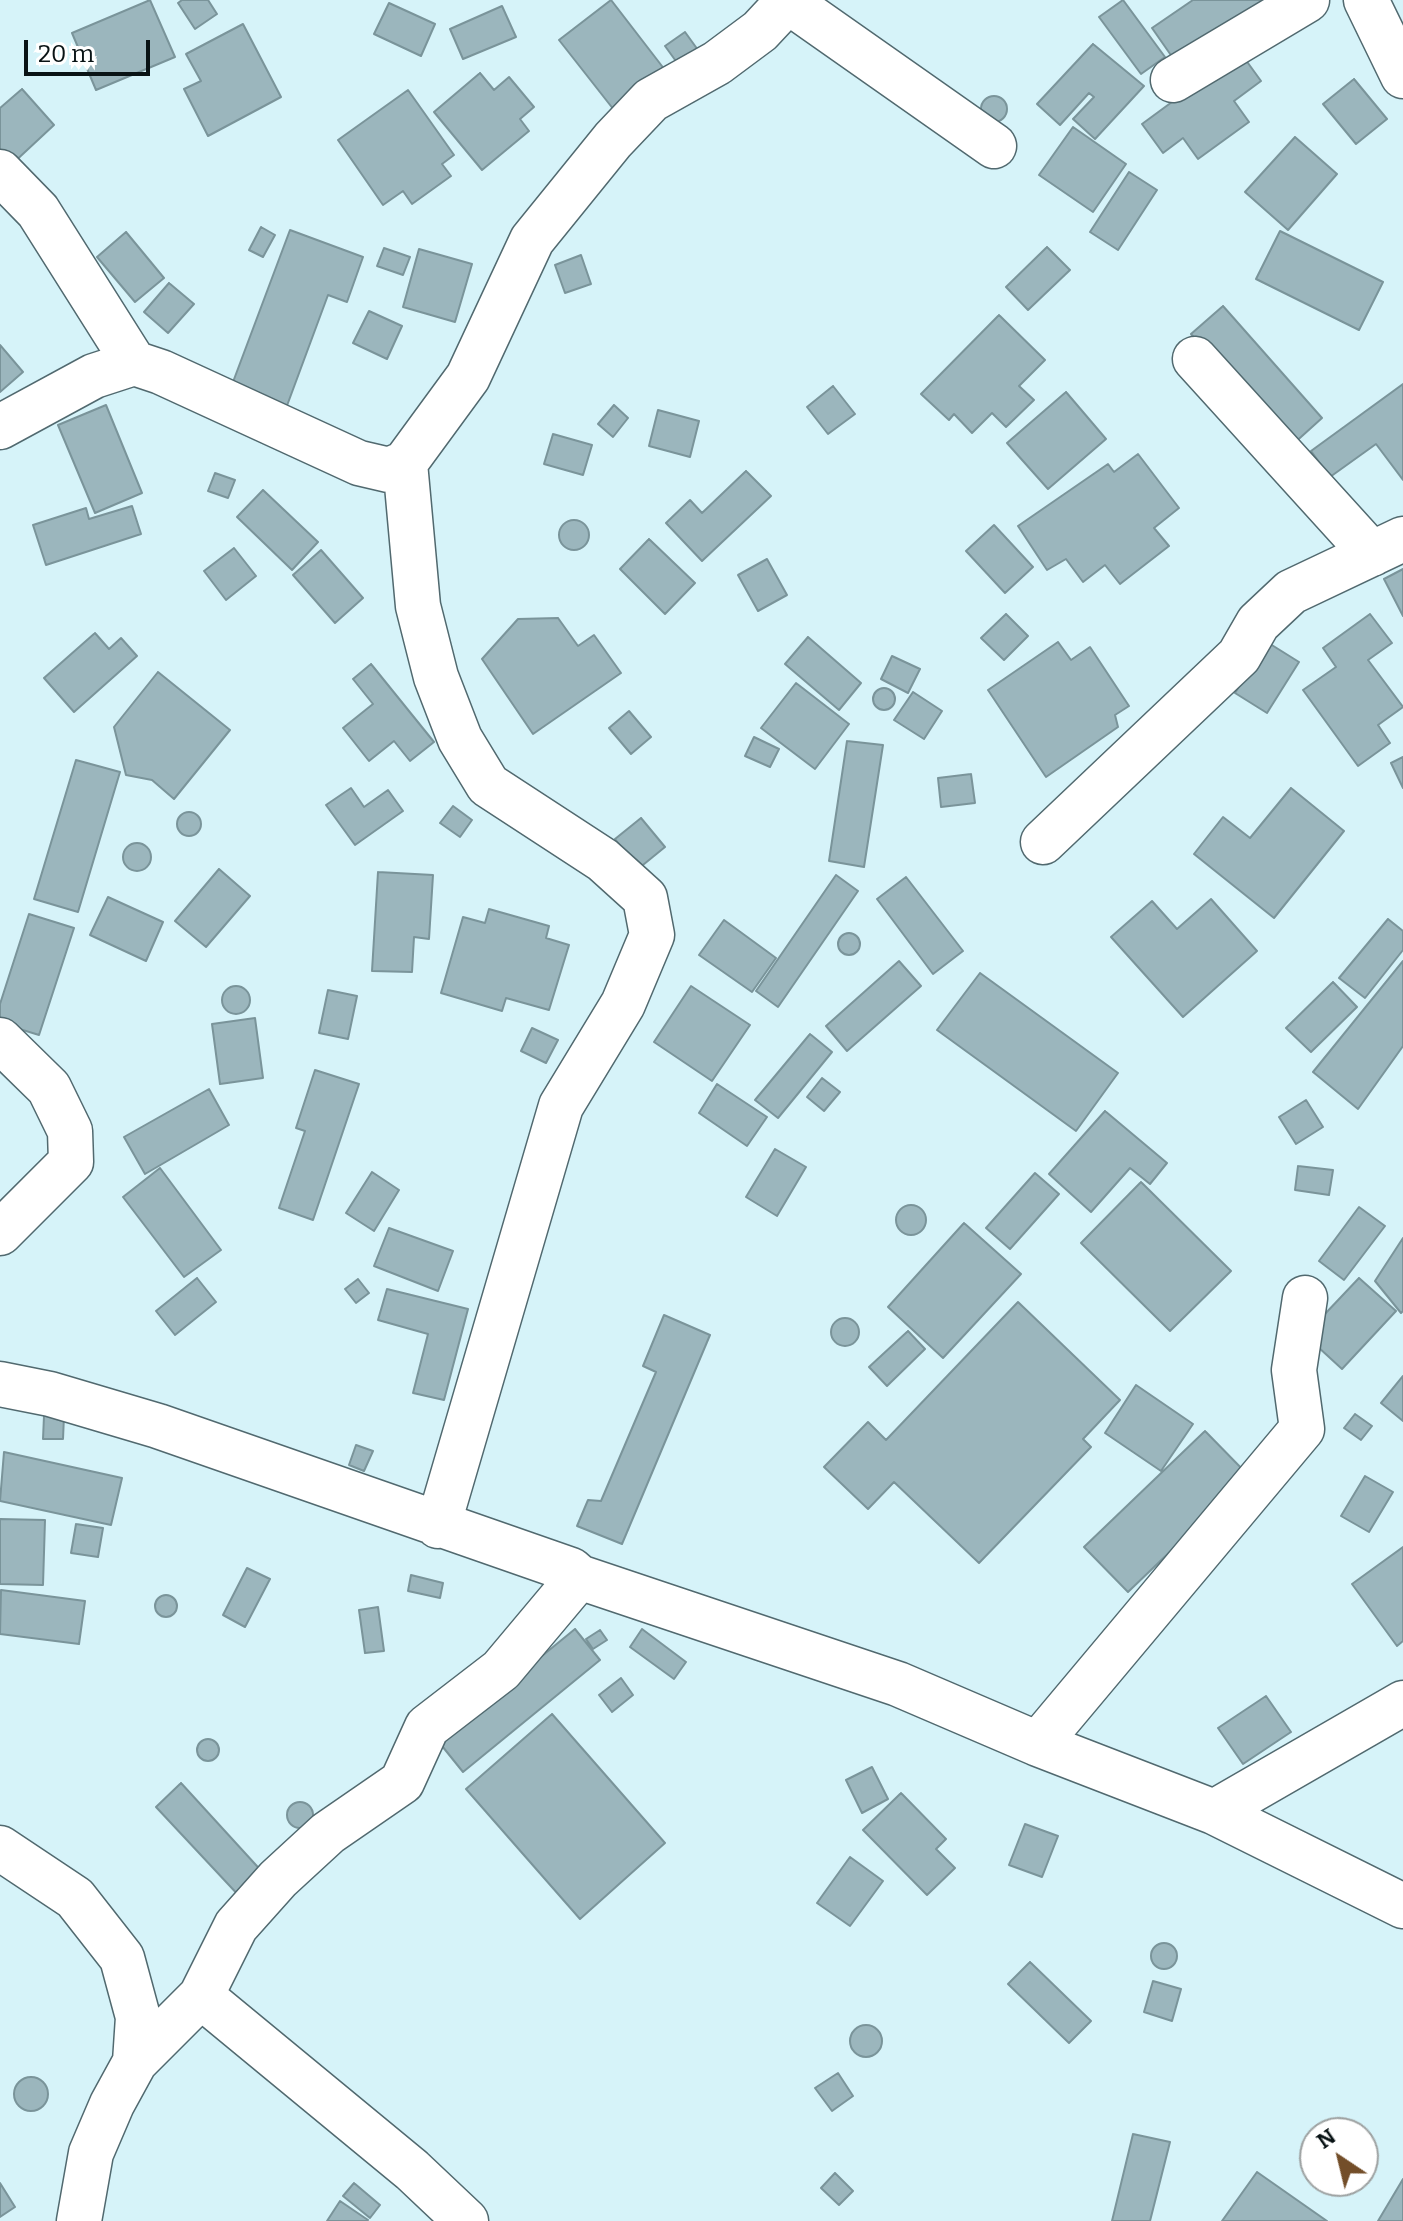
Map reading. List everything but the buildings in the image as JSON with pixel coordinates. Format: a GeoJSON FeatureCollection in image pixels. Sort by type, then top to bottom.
{"type":"FeatureCollection","features":[{"type":"Feature","properties":{"kind":"street"},"geometry":{"type":"LineString","coordinates":[[1173,80],[1307,0]]}},
{"type":"Feature","properties":{"kind":"street"},"geometry":{"type":"LineString","coordinates":[[1366,0],[1403,76]]}},
{"type":"Feature","properties":{"kind":"street"},"geometry":{"type":"LineString","coordinates":[[0,427],[94,376],[134,363],[161,372],[359,463],[389,470],[405,463],[468,377],[532,240],[613,140],[651,100],[717,63],[760,31],[789,1],[994,146]]}},
{"type":"Feature","properties":{"kind":"street"},"geometry":{"type":"LineString","coordinates":[[0,172],[38,211],[134,363]]}},
{"type":"Feature","properties":{"kind":"street"},"geometry":{"type":"LineString","coordinates":[[1043,842],[1239,656],[1258,623],[1291,592],[1388,547],[1195,359]]}},
{"type":"Feature","properties":{"kind":"street"},"geometry":{"type":"LineString","coordinates":[[405,463],[418,606],[436,677],[460,739],[488,785],[603,860],[645,898],[652,935],[623,1004],[561,1106],[438,1526]]}},
{"type":"Feature","properties":{"kind":"street"},"geometry":{"type":"LineString","coordinates":[[0,1040],[49,1088],[70,1131],[71,1162],[0,1233]]}},
{"type":"Feature","properties":{"kind":"street"},"geometry":{"type":"LineString","coordinates":[[1038,1744],[1302,1429],[1294,1370],[1305,1298]]}},
{"type":"Feature","properties":{"kind":"street"},"geometry":{"type":"LineString","coordinates":[[0,1384],[50,1394],[158,1426],[571,1570],[579,1577],[898,1684],[1038,1744],[1214,1812],[1403,1906]]}},
{"type":"Feature","properties":{"kind":"street"},"geometry":{"type":"LineString","coordinates":[[79,2221],[91,2153],[135,2062],[201,1996],[236,1926],[278,1879],[328,1833],[402,1782],[427,1727],[501,1670],[579,1577]]}},
{"type":"Feature","properties":{"kind":"street"},"geometry":{"type":"LineString","coordinates":[[1214,1812],[1403,1703]]}},
{"type":"Feature","properties":{"kind":"street"},"geometry":{"type":"LineString","coordinates":[[0,1848],[75,1898],[122,1958],[138,2017],[135,2062]]}},
{"type":"Feature","properties":{"kind":"street"},"geometry":{"type":"LineString","coordinates":[[201,1996],[412,2170],[466,2221]]}}]}
